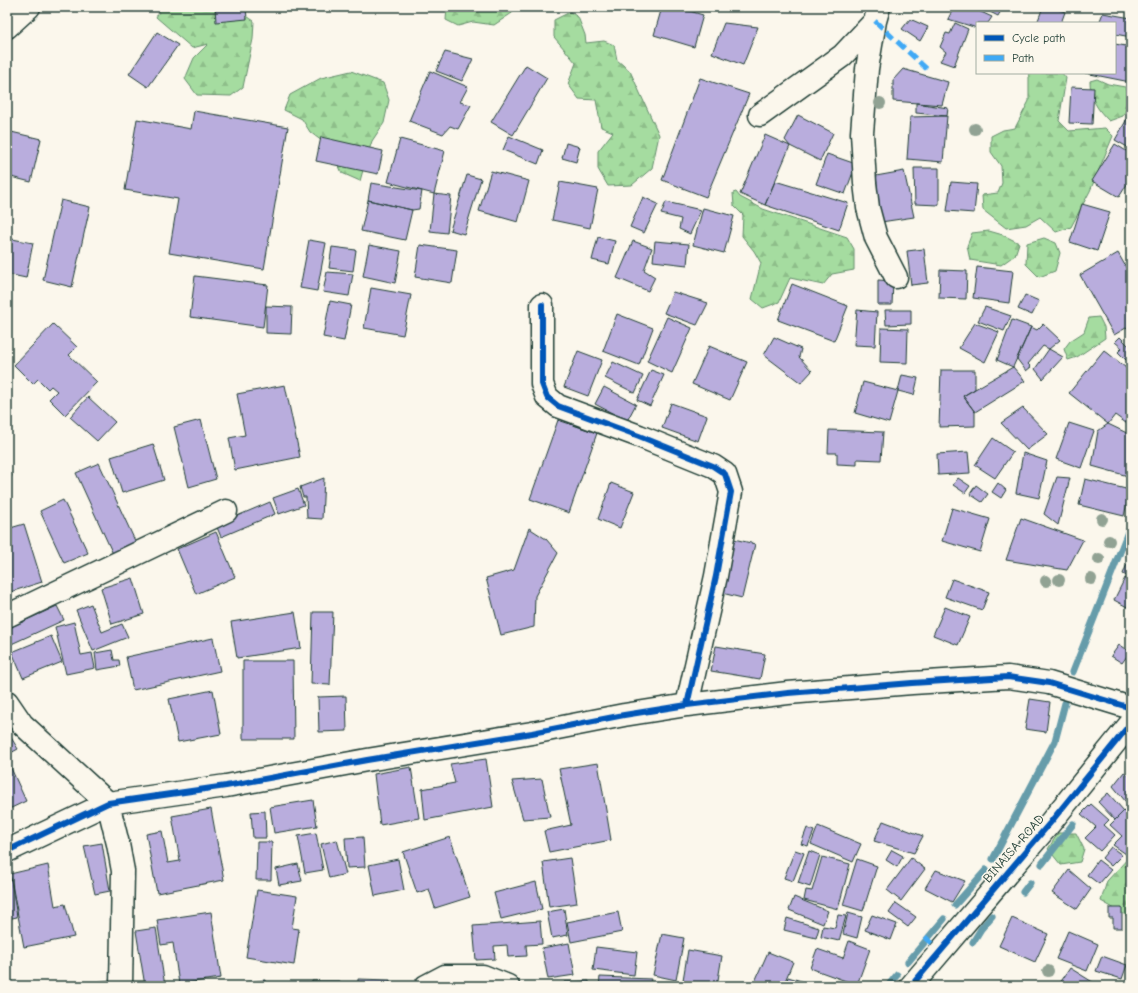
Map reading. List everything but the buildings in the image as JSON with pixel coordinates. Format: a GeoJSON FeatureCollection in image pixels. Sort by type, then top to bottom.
{"type":"FeatureCollection","features":[{"type":"Feature","properties":{"kind":"street"},"geometry":{"type":"LineString","coordinates":[[7,27],[29,7]]}},
{"type":"Feature","properties":{"kind":"street"},"geometry":{"type":"LineString","coordinates":[[760,115],[842,56],[877,14]]}},
{"type":"Feature","properties":{"kind":"street"},"geometry":{"type":"LineString","coordinates":[[877,14],[867,69],[862,133],[865,183],[868,208],[876,238],[896,277]]}},
{"type":"Feature","properties":{"kind":"street"},"geometry":{"type":"LineString","coordinates":[[542,305],[542,384],[547,397],[558,406],[639,436],[713,466],[725,474],[731,492],[716,576],[686,705]]}},
{"type":"Feature","properties":{"kind":"street"},"geometry":{"type":"LineString","coordinates":[[7,616],[226,511]]}},
{"type":"Feature","properties":{"kind":"street"},"geometry":{"type":"LineString","coordinates":[[7,851],[108,803],[226,786],[686,705],[788,693],[1008,677],[1049,683],[1131,708]]}},
{"type":"Feature","properties":{"kind":"street"},"geometry":{"type":"LineString","coordinates":[[7,702],[22,724],[108,803],[123,871],[121,986]]}},
{"type":"Feature","properties":{"kind":"street","name":"BINAISA ROAD"},"geometry":{"type":"LineString","coordinates":[[911,986],[1050,823],[1131,723]]}},
{"type":"Feature","properties":{"kind":"street"},"geometry":{"type":"LineString","coordinates":[[426,986],[445,976],[483,976],[508,986]]}},
{"type":"Feature","properties":{"kind":"green space"},"geometry":{"type":"Polygon","coordinates":[[[162,7],[198,7],[201,9],[208,9],[226,7],[237,10],[254,21],[253,39],[243,87],[231,96],[197,95],[185,79],[194,58],[208,44],[192,48],[156,17],[162,7]]]}},
{"type":"Feature","properties":{"kind":"green space"},"geometry":{"type":"Polygon","coordinates":[[[447,7],[514,7],[512,13],[494,25],[473,22],[458,26],[446,20],[447,7]]]}},
{"type":"Feature","properties":{"kind":"green space"},"geometry":{"type":"Polygon","coordinates":[[[570,12],[578,17],[585,35],[586,43],[604,41],[614,45],[617,60],[630,71],[659,135],[652,168],[632,185],[608,186],[598,169],[598,151],[613,132],[601,127],[596,100],[579,99],[568,84],[576,63],[554,37],[554,20],[570,12]]]}},
{"type":"Feature","properties":{"kind":"green space"},"geometry":{"type":"Polygon","coordinates":[[[351,71],[383,83],[389,100],[384,123],[372,141],[360,181],[342,173],[331,148],[310,132],[302,119],[284,110],[290,95],[321,78],[351,71]]]}},
{"type":"Feature","properties":{"kind":"green space"},"geometry":{"type":"Polygon","coordinates":[[[1029,74],[1063,74],[1066,78],[1059,121],[1069,131],[1105,128],[1113,136],[1090,191],[1071,227],[1056,232],[1040,217],[1026,225],[1006,228],[983,210],[982,195],[998,193],[1002,183],[1001,166],[991,152],[991,136],[1003,130],[1015,128],[1029,101],[1029,74]]]}},
{"type":"Feature","properties":{"kind":"green space"},"geometry":{"type":"Polygon","coordinates":[[[1097,79],[1108,84],[1125,87],[1131,96],[1131,101],[1123,116],[1109,121],[1098,108],[1091,93],[1090,87],[1090,81],[1097,79]]]}},
{"type":"Feature","properties":{"kind":"green space"},"geometry":{"type":"Polygon","coordinates":[[[736,192],[740,197],[763,209],[847,237],[854,249],[854,270],[832,274],[823,285],[790,278],[779,302],[763,308],[752,299],[761,263],[742,236],[743,215],[734,206],[733,193],[736,192]]]}},
{"type":"Feature","properties":{"kind":"green space"},"geometry":{"type":"Polygon","coordinates":[[[989,231],[1003,235],[1019,243],[1015,255],[1001,265],[970,260],[967,246],[972,233],[989,231]]]}},
{"type":"Feature","properties":{"kind":"green space"},"geometry":{"type":"Polygon","coordinates":[[[1044,238],[1056,243],[1060,253],[1055,271],[1039,277],[1026,264],[1027,243],[1044,238]]]}},
{"type":"Feature","properties":{"kind":"green space"},"geometry":{"type":"Polygon","coordinates":[[[1099,317],[1104,327],[1105,338],[1077,357],[1068,360],[1064,349],[1070,341],[1084,332],[1089,318],[1099,317]]]}},
{"type":"Feature","properties":{"kind":"green space"},"geometry":{"type":"Polygon","coordinates":[[[1058,833],[1076,833],[1084,849],[1080,862],[1061,865],[1048,849],[1058,833]]]}},
{"type":"Feature","properties":{"kind":"green space"},"geometry":{"type":"Polygon","coordinates":[[[1131,855],[1131,918],[1101,901],[1107,881],[1131,855]]]}},
{"type":"Feature","properties":{"kind":"waterway"},"geometry":{"type":"LineString","coordinates":[[1073,672],[1131,524]]}},
{"type":"Feature","properties":{"kind":"waterway"},"geometry":{"type":"LineString","coordinates":[[993,859],[1055,741],[1065,703]]}},
{"type":"Feature","properties":{"kind":"waterway"},"geometry":{"type":"LineString","coordinates":[[1042,864],[1073,824]]}},
{"type":"Feature","properties":{"kind":"waterway"},"geometry":{"type":"LineString","coordinates":[[955,905],[986,870]]}},
{"type":"Feature","properties":{"kind":"waterway"},"geometry":{"type":"LineString","coordinates":[[1023,892],[1030,883]]}},
{"type":"Feature","properties":{"kind":"waterway"},"geometry":{"type":"LineString","coordinates":[[973,942],[981,929],[992,916]]}},
{"type":"Feature","properties":{"kind":"waterway"},"geometry":{"type":"LineString","coordinates":[[908,962],[944,919]]}},
{"type":"Feature","properties":{"kind":"waterway"},"geometry":{"type":"LineString","coordinates":[[888,986],[897,975]]}},
{"type":"Feature","properties":{"kind":"marked path"},"geometry":{"type":"LineString","coordinates":[[875,21],[929,71]]}},
{"type":"Feature","properties":{"kind":"marked path"},"geometry":{"type":"LineString","coordinates":[[925,937],[932,943]]}},
{"type":"Feature","properties":{"kind":"cycle path"},"geometry":{"type":"LineString","coordinates":[[542,305],[542,384],[547,397],[558,406],[639,436],[713,466],[725,474],[731,492],[716,576],[687,705]]}},
{"type":"Feature","properties":{"kind":"cycle path"},"geometry":{"type":"LineString","coordinates":[[7,851],[108,803],[226,786],[367,760],[532,733],[624,715],[687,705],[788,693],[1008,677],[1049,683],[1131,708]]}},
{"type":"Feature","properties":{"kind":"cycle path"},"geometry":{"type":"LineString","coordinates":[[911,986],[1050,823],[1131,723]]}}]}
